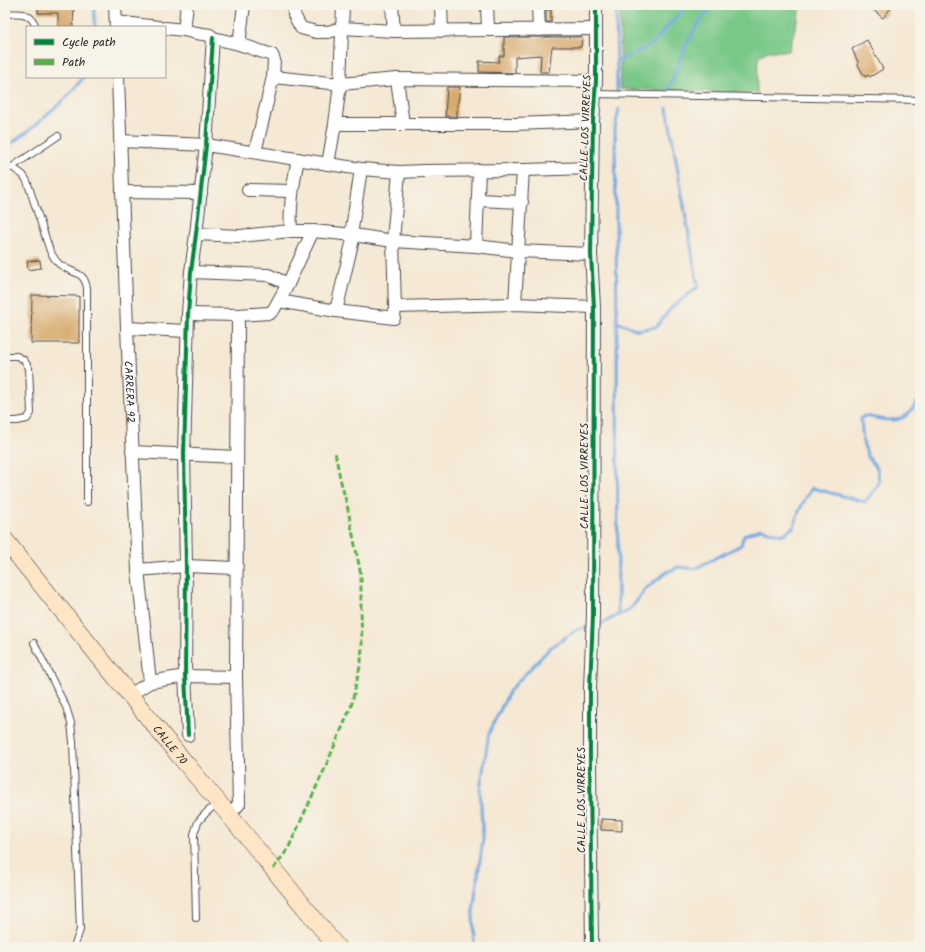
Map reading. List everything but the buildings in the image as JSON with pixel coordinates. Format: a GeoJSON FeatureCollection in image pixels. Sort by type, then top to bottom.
{"type":"FeatureCollection","features":[{"type":"Feature","properties":{"kind":"street"},"geometry":{"type":"LineString","coordinates":[[115,5],[116,25],[137,26]]}},
{"type":"Feature","properties":{"kind":"street"},"geometry":{"type":"LineString","coordinates":[[184,30],[187,5]]}},
{"type":"Feature","properties":{"kind":"street"},"geometry":{"type":"LineString","coordinates":[[239,44],[244,5]]}},
{"type":"Feature","properties":{"kind":"street"},"geometry":{"type":"LineString","coordinates":[[294,5],[294,15],[302,28],[316,32],[328,32],[342,28],[394,31],[596,30]]}},
{"type":"Feature","properties":{"kind":"street"},"geometry":{"type":"LineString","coordinates":[[328,164],[340,84],[343,5]]}},
{"type":"Feature","properties":{"kind":"street"},"geometry":{"type":"LineString","coordinates":[[392,5],[394,31]]}},
{"type":"Feature","properties":{"kind":"street"},"geometry":{"type":"LineString","coordinates":[[441,5],[442,31]]}},
{"type":"Feature","properties":{"kind":"street"},"geometry":{"type":"LineString","coordinates":[[488,5],[488,30]]}},
{"type":"Feature","properties":{"kind":"street"},"geometry":{"type":"LineString","coordinates":[[538,5],[539,30]]}},
{"type":"Feature","properties":{"kind":"street","name":"CALLE LOS VIRREYES"},"geometry":{"type":"LineString","coordinates":[[592,947],[590,688],[593,615],[594,307],[591,254],[593,121],[596,81],[596,5]]}},
{"type":"Feature","properties":{"kind":"street"},"geometry":{"type":"LineString","coordinates":[[166,28],[210,35],[213,38],[239,44],[272,56],[274,60],[273,76],[255,152]]}},
{"type":"Feature","properties":{"kind":"street"},"geometry":{"type":"LineString","coordinates":[[188,735],[185,676],[186,566],[184,454],[187,331],[191,272],[206,145],[213,38]]}},
{"type":"Feature","properties":{"kind":"street"},"geometry":{"type":"LineString","coordinates":[[273,76],[340,84],[397,79],[596,81]]}},
{"type":"Feature","properties":{"kind":"street","name":"CARRERA 92"},"geometry":{"type":"LineString","coordinates":[[118,78],[132,452],[138,570],[150,682]]}},
{"type":"Feature","properties":{"kind":"street"},"geometry":{"type":"LineString","coordinates":[[397,79],[403,124]]}},
{"type":"Feature","properties":{"kind":"street"},"geometry":{"type":"LineString","coordinates":[[335,124],[514,124],[593,121]]}},
{"type":"Feature","properties":{"kind":"street"},"geometry":{"type":"LineString","coordinates":[[120,141],[206,145],[361,169],[399,172],[592,168]]}},
{"type":"Feature","properties":{"kind":"street"},"geometry":{"type":"LineString","coordinates":[[291,231],[290,220],[292,191],[298,159]]}},
{"type":"Feature","properties":{"kind":"street"},"geometry":{"type":"LineString","coordinates":[[336,311],[352,235],[361,169]]}},
{"type":"Feature","properties":{"kind":"street"},"geometry":{"type":"LineString","coordinates":[[476,246],[479,170]]}},
{"type":"Feature","properties":{"kind":"street"},"geometry":{"type":"LineString","coordinates":[[515,304],[523,170]]}},
{"type":"Feature","properties":{"kind":"street"},"geometry":{"type":"LineString","coordinates":[[279,302],[394,318],[393,241],[399,172]]}},
{"type":"Feature","properties":{"kind":"street"},"geometry":{"type":"LineString","coordinates":[[248,190],[292,191]]}},
{"type":"Feature","properties":{"kind":"street"},"geometry":{"type":"LineString","coordinates":[[122,192],[201,193]]}},
{"type":"Feature","properties":{"kind":"street"},"geometry":{"type":"LineString","coordinates":[[478,200],[522,202]]}},
{"type":"Feature","properties":{"kind":"street"},"geometry":{"type":"LineString","coordinates":[[196,234],[240,236],[291,231],[313,231],[393,241],[476,246],[518,251],[591,254]]}},
{"type":"Feature","properties":{"kind":"street"},"geometry":{"type":"LineString","coordinates":[[188,314],[270,314],[279,302],[313,231]]}},
{"type":"Feature","properties":{"kind":"street"},"geometry":{"type":"LineString","coordinates":[[191,272],[268,275],[288,284]]}},
{"type":"Feature","properties":{"kind":"street"},"geometry":{"type":"LineString","coordinates":[[395,307],[515,304],[594,307]]}},
{"type":"Feature","properties":{"kind":"street"},"geometry":{"type":"LineString","coordinates":[[229,815],[239,804],[236,677],[238,315]]}},
{"type":"Feature","properties":{"kind":"street"},"geometry":{"type":"LineString","coordinates":[[127,328],[187,331]]}},
{"type":"Feature","properties":{"kind":"street"},"geometry":{"type":"LineString","coordinates":[[132,452],[237,457]]}},
{"type":"Feature","properties":{"kind":"street","name":"CALLE 70"},"geometry":{"type":"LineString","coordinates":[[5,540],[167,741],[337,947]]}},
{"type":"Feature","properties":{"kind":"street"},"geometry":{"type":"LineString","coordinates":[[138,570],[186,566],[236,568]]}},
{"type":"Feature","properties":{"kind":"street"},"geometry":{"type":"LineString","coordinates":[[130,695],[150,682],[185,676],[236,677]]}},
{"type":"Feature","properties":{"kind":"lane"},"geometry":{"type":"LineString","coordinates":[[21,5],[21,13]]}},
{"type":"Feature","properties":{"kind":"lane"},"geometry":{"type":"LineString","coordinates":[[5,14],[25,14],[31,19],[35,26]]}},
{"type":"Feature","properties":{"kind":"lane"},"geometry":{"type":"LineString","coordinates":[[595,94],[920,100]]}},
{"type":"Feature","properties":{"kind":"lane"},"geometry":{"type":"LineString","coordinates":[[5,170],[12,167],[58,136]]}},
{"type":"Feature","properties":{"kind":"lane"},"geometry":{"type":"LineString","coordinates":[[12,167],[23,175],[27,181],[50,251],[55,260],[61,266],[80,275],[85,280],[87,288],[87,502]]}},
{"type":"Feature","properties":{"kind":"lane"},"geometry":{"type":"LineString","coordinates":[[5,356],[17,356],[24,360],[30,368],[31,413],[27,419],[5,421]]}},
{"type":"Feature","properties":{"kind":"lane"},"geometry":{"type":"LineString","coordinates":[[34,643],[66,707],[71,723],[80,930],[74,947]]}},
{"type":"Feature","properties":{"kind":"lane"},"geometry":{"type":"LineString","coordinates":[[196,918],[194,834],[198,822],[218,802]]}},
{"type":"Feature","properties":{"kind":"green space"},"geometry":{"type":"Polygon","coordinates":[[[620,5],[801,5],[789,51],[768,51],[759,57],[757,93],[620,89],[620,5]]]}},
{"type":"Feature","properties":{"kind":"waterway"},"geometry":{"type":"LineString","coordinates":[[94,5],[95,26]]}},
{"type":"Feature","properties":{"kind":"waterway"},"geometry":{"type":"LineString","coordinates":[[616,5],[617,92]]}},
{"type":"Feature","properties":{"kind":"waterway"},"geometry":{"type":"LineString","coordinates":[[616,62],[651,45],[687,5]]}},
{"type":"Feature","properties":{"kind":"waterway"},"geometry":{"type":"LineString","coordinates":[[668,90],[687,43],[702,17],[715,5]]}},
{"type":"Feature","properties":{"kind":"waterway"},"geometry":{"type":"LineString","coordinates":[[5,148],[27,132],[65,99],[83,78]]}},
{"type":"Feature","properties":{"kind":"waterway"},"geometry":{"type":"LineString","coordinates":[[617,322],[638,330],[656,327],[672,307],[698,287],[667,108]]}},
{"type":"Feature","properties":{"kind":"waterway"},"geometry":{"type":"LineString","coordinates":[[618,615],[615,128],[619,109]]}},
{"type":"Feature","properties":{"kind":"waterway"},"geometry":{"type":"LineString","coordinates":[[595,626],[626,612],[632,607],[645,589],[667,572],[679,567],[694,569],[741,545],[744,535],[761,529],[782,535],[794,527],[801,507],[812,488],[865,502],[877,487],[879,481],[877,468],[868,457],[863,442],[861,418],[864,416],[886,420],[898,419],[908,414],[920,399]]}},
{"type":"Feature","properties":{"kind":"waterway"},"geometry":{"type":"LineString","coordinates":[[474,947],[473,911],[483,839],[480,790],[489,733],[510,690],[550,648],[578,629],[590,627]]}},
{"type":"Feature","properties":{"kind":"marked path"},"geometry":{"type":"LineString","coordinates":[[273,869],[288,849],[351,707],[361,662],[361,575],[335,452]]}},
{"type":"Feature","properties":{"kind":"cycle path"},"geometry":{"type":"LineString","coordinates":[[592,947],[590,688],[593,615],[594,307],[591,254],[593,121],[596,81],[596,5]]}},
{"type":"Feature","properties":{"kind":"cycle path"},"geometry":{"type":"LineString","coordinates":[[188,735],[185,676],[186,566],[184,454],[188,314],[191,272],[206,145],[213,38]]}}]}
